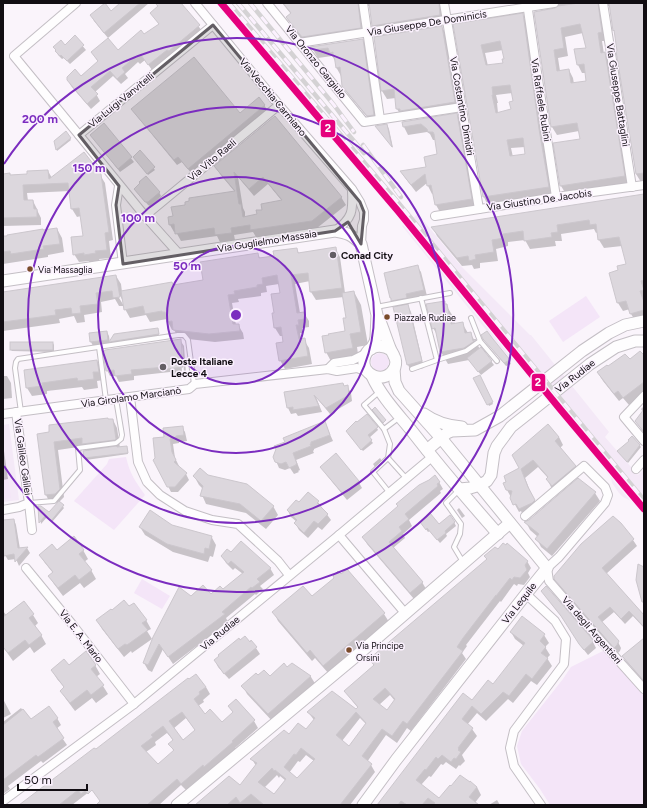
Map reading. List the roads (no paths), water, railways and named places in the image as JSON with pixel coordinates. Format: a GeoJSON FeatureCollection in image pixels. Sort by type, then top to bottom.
{"type":"FeatureCollection","features":[{"type":"Feature","properties":{"kind":"main road","name":"Via Guglielmo Massaia"},"geometry":{"type":"LineString","coordinates":[[3,281],[335,231],[346,233],[357,240]]}},
{"type":"Feature","properties":{"kind":"main road"},"geometry":{"type":"LineString","coordinates":[[357,240],[376,311],[396,359],[394,369],[385,377],[378,378],[370,374]]}},
{"type":"Feature","properties":{"kind":"main road"},"geometry":{"type":"LineString","coordinates":[[376,311],[376,337],[375,342],[365,357],[365,368],[387,401],[498,534]]}},
{"type":"Feature","properties":{"kind":"main road","name":"Via Rudiae"},"geometry":{"type":"LineString","coordinates":[[441,438],[446,433],[452,431],[474,430],[500,416],[582,351],[609,333],[625,325],[643,321]]}},
{"type":"Feature","properties":{"kind":"main road","name":"Via Rudiae"},"geometry":{"type":"LineString","coordinates":[[480,485],[487,481],[491,475],[496,446],[511,427],[590,364],[616,347],[634,341],[644,341]]}},
{"type":"Feature","properties":{"kind":"main road"},"geometry":{"type":"LineString","coordinates":[[369,351],[381,346],[391,350]]}},
{"type":"Feature","properties":{"kind":"main road"},"geometry":{"type":"LineString","coordinates":[[394,369],[395,382],[399,391],[441,438],[547,568]]}},
{"type":"Feature","properties":{"kind":"main road","name":"Via Rudiae"},"geometry":{"type":"LineString","coordinates":[[413,407],[427,417],[440,423],[464,427],[482,426]]}},
{"type":"Feature","properties":{"kind":"main road"},"geometry":{"type":"LineString","coordinates":[[429,453],[441,438]]}},
{"type":"Feature","properties":{"kind":"main road"},"geometry":{"type":"LineString","coordinates":[[460,489],[480,485]]}},
{"type":"Feature","properties":{"kind":"main road"},"geometry":{"type":"LineString","coordinates":[[177,805],[355,657],[510,523]]}},
{"type":"Feature","properties":{"kind":"main road","name":"Via Lequile"},"geometry":{"type":"LineString","coordinates":[[363,805],[547,568]]}},
{"type":"Feature","properties":{"kind":"street"},"geometry":{"type":"LineString","coordinates":[[76,3],[14,56],[79,135]]}},
{"type":"Feature","properties":{"kind":"street","name":"Via Vecchia Carmiano"},"geometry":{"type":"LineString","coordinates":[[195,3],[279,105],[352,189],[364,212],[364,220],[357,240]]}},
{"type":"Feature","properties":{"kind":"street","name":"Via Oronzo Gargiulo"},"geometry":{"type":"LineString","coordinates":[[267,3],[364,122],[380,119]]}},
{"type":"Feature","properties":{"kind":"street"},"geometry":{"type":"LineString","coordinates":[[363,3],[366,32],[380,119],[462,107]]}},
{"type":"Feature","properties":{"kind":"street","name":"Via Costantino Dimidri"},"geometry":{"type":"LineString","coordinates":[[444,3],[479,209]]}},
{"type":"Feature","properties":{"kind":"street","name":"Via Giuseppe De Dominicis"},"geometry":{"type":"LineString","coordinates":[[300,43],[447,20],[528,5],[554,3]]}},
{"type":"Feature","properties":{"kind":"street","name":"Via Giuseppe Battaglini"},"geometry":{"type":"LineString","coordinates":[[603,3],[632,187]]}},
{"type":"Feature","properties":{"kind":"street","name":"Via Raffaele Rubini"},"geometry":{"type":"LineString","coordinates":[[528,5],[538,86],[556,197]]}},
{"type":"Feature","properties":{"kind":"street","name":"Via Luigi Vanvitelli"},"geometry":{"type":"LineString","coordinates":[[179,254],[119,186],[79,135],[213,25]]}},
{"type":"Feature","properties":{"kind":"street","name":"Via Vito Raeli"},"geometry":{"type":"LineString","coordinates":[[145,216],[279,105]]}},
{"type":"Feature","properties":{"kind":"street","name":"Via Giustino De Jacobis"},"geometry":{"type":"LineString","coordinates":[[435,216],[644,185]]}},
{"type":"Feature","properties":{"kind":"street"},"geometry":{"type":"LineString","coordinates":[[119,186],[116,205],[123,264]]}},
{"type":"Feature","properties":{"kind":"street"},"geometry":{"type":"LineString","coordinates":[[352,189],[350,228],[357,240]]}},
{"type":"Feature","properties":{"kind":"street"},"geometry":{"type":"LineString","coordinates":[[335,231],[345,224],[350,218]]}},
{"type":"Feature","properties":{"kind":"street","name":"Via Girolamo Marcianò"},"geometry":{"type":"LineString","coordinates":[[328,369],[334,363],[353,360],[369,351]]}},
{"type":"Feature","properties":{"kind":"street","name":"Via Girolamo Marcianò"},"geometry":{"type":"LineString","coordinates":[[3,414],[189,389],[194,384],[328,369],[337,371],[357,368],[370,374]]}},
{"type":"Feature","properties":{"kind":"street"},"geometry":{"type":"LineString","coordinates":[[644,396],[624,417],[644,441]]}},
{"type":"Feature","properties":{"kind":"street"},"geometry":{"type":"LineString","coordinates":[[130,397],[138,462],[147,482],[160,495],[185,511],[212,520],[238,524],[278,561],[289,576]]}},
{"type":"Feature","properties":{"kind":"street","name":"Via Galileo Galilei"},"geometry":{"type":"LineString","coordinates":[[19,412],[32,530]]}},
{"type":"Feature","properties":{"kind":"street","name":"Via Rudiae"},"geometry":{"type":"LineString","coordinates":[[3,801],[134,704],[406,478],[429,453]]}},
{"type":"Feature","properties":{"kind":"street"},"geometry":{"type":"LineString","coordinates":[[636,469],[644,460]]}},
{"type":"Feature","properties":{"kind":"street","name":"Via Lequile"},"geometry":{"type":"LineString","coordinates":[[525,516],[584,466],[604,487],[608,495],[605,503],[559,557],[547,568]]}},
{"type":"Feature","properties":{"kind":"street","name":"Via Galileo Galilei"},"geometry":{"type":"LineString","coordinates":[[3,510],[19,507],[29,503]]}},
{"type":"Feature","properties":{"kind":"street"},"geometry":{"type":"LineString","coordinates":[[339,535],[405,613]]}},
{"type":"Feature","properties":{"kind":"street","name":"Via E. A. Mario"},"geometry":{"type":"LineString","coordinates":[[26,568],[134,704]]}},
{"type":"Feature","properties":{"kind":"street","name":"Via degli Argentieri"},"geometry":{"type":"LineString","coordinates":[[547,568],[549,581],[644,689]]}},
{"type":"Feature","properties":{"kind":"street"},"geometry":{"type":"LineString","coordinates":[[526,594],[555,621],[566,639],[564,664],[514,731],[510,748],[514,766],[541,805]]}},
{"type":"Feature","properties":{"kind":"lane"},"geometry":{"type":"LineString","coordinates":[[376,311],[421,298],[450,293]]}},
{"type":"Feature","properties":{"kind":"lane"},"geometry":{"type":"LineString","coordinates":[[421,298],[437,360]]}},
{"type":"Feature","properties":{"kind":"lane"},"geometry":{"type":"LineString","coordinates":[[471,318],[480,341],[497,361]]}},
{"type":"Feature","properties":{"kind":"lane"},"geometry":{"type":"LineString","coordinates":[[19,412],[15,368],[18,359],[99,346],[184,335],[188,340],[194,384]]}},
{"type":"Feature","properties":{"kind":"lane"},"geometry":{"type":"LineString","coordinates":[[412,369],[466,351],[480,341]]}},
{"type":"Feature","properties":{"kind":"lane"},"geometry":{"type":"LineString","coordinates":[[99,346],[106,400]]}},
{"type":"Feature","properties":{"kind":"lane"},"geometry":{"type":"LineString","coordinates":[[381,390],[364,405],[384,429],[390,444],[388,458],[373,472],[389,492]]}},
{"type":"Feature","properties":{"kind":"lane"},"geometry":{"type":"LineString","coordinates":[[29,503],[54,501],[80,470],[78,448],[116,443],[121,439],[122,435],[116,399]]}},
{"type":"Feature","properties":{"kind":"lane"},"geometry":{"type":"LineString","coordinates":[[384,429],[401,417]]}},
{"type":"Feature","properties":{"kind":"lane"},"geometry":{"type":"LineString","coordinates":[[388,458],[406,478]]}},
{"type":"Feature","properties":{"kind":"lane"},"geometry":{"type":"LineString","coordinates":[[460,489],[446,503],[461,524],[460,534],[454,547],[464,563]]}},
{"type":"Feature","properties":{"kind":"railway"},"geometry":{"type":"LineString","coordinates":[[229,3],[397,201],[644,500]]}},
{"type":"Feature","properties":{"kind":"railway"},"geometry":{"type":"LineString","coordinates":[[238,3],[364,153]]}},
{"type":"Feature","properties":{"kind":"railway"},"geometry":{"type":"LineString","coordinates":[[250,3],[334,105],[354,132]]}},
{"type":"Feature","properties":{"kind":"railway"},"geometry":{"type":"LineString","coordinates":[[363,145],[401,197]]}},
{"type":"Feature","properties":{"kind":"place","name":"Conad City"},"geometry":{"type":"Point","coordinates":[333,255]}},
{"type":"Feature","properties":{"kind":"place","name":"Via Massaglia"},"geometry":{"type":"Point","coordinates":[30,269]}},
{"type":"Feature","properties":{"kind":"place","name":"Piazzale Rudiae"},"geometry":{"type":"Point","coordinates":[387,317]}},
{"type":"Feature","properties":{"kind":"place","name":"Poste Italiane Lecce 4"},"geometry":{"type":"Point","coordinates":[163,367]}},
{"type":"Feature","properties":{"kind":"place","name":"Via Principe Orsini"},"geometry":{"type":"Point","coordinates":[349,650]}}]}
